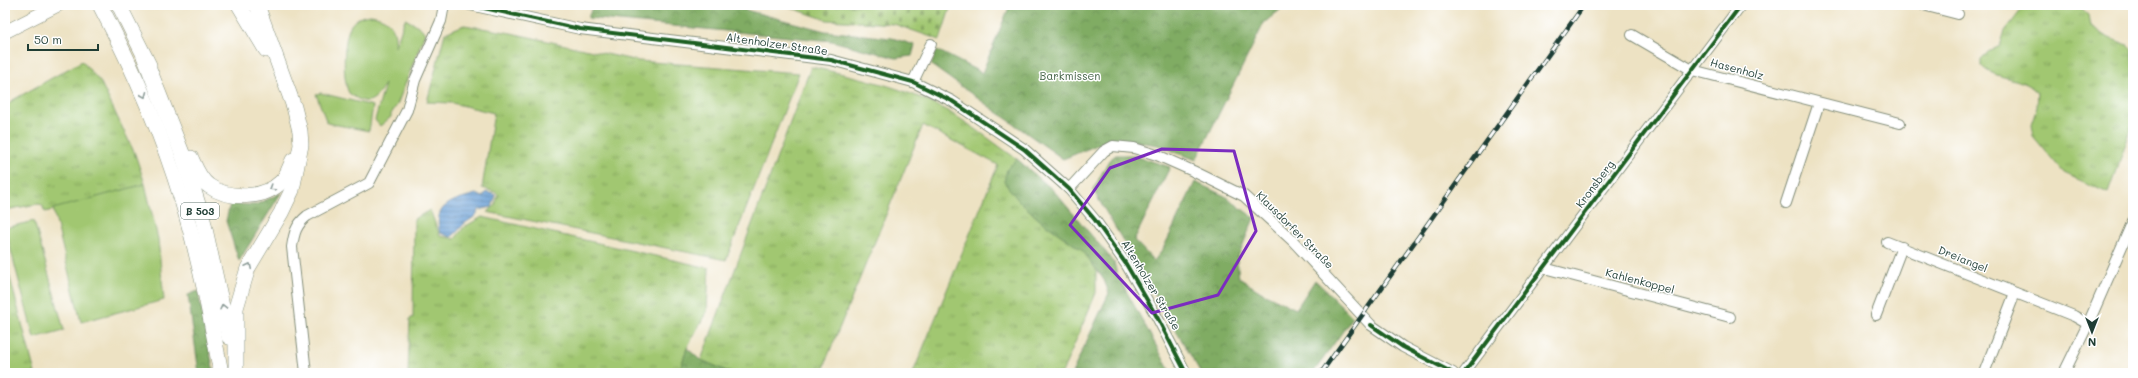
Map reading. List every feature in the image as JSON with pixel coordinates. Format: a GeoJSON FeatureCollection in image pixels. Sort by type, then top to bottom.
{"type":"FeatureCollection","features":[{"type":"Feature","properties":{"kind":"highway","name":"B 503"},"geometry":{"type":"LineString","coordinates":[[100,5],[142,89],[180,194],[194,244],[221,373]]}},
{"type":"Feature","properties":{"kind":"highway","name":"B 503"},"geometry":{"type":"LineString","coordinates":[[119,5],[144,56],[182,153],[203,220],[226,317],[236,373]]}},
{"type":"Feature","properties":{"kind":"highway"},"geometry":{"type":"LineString","coordinates":[[239,5],[284,78]]}},
{"type":"Feature","properties":{"kind":"highway"},"geometry":{"type":"LineString","coordinates":[[236,373],[236,308],[248,268],[281,214],[292,190],[301,145],[300,131],[294,107],[257,5]]}},
{"type":"Feature","properties":{"kind":"highway"},"geometry":{"type":"LineString","coordinates":[[144,56],[196,170],[209,186],[230,194],[247,196],[267,191],[282,181],[301,145]]}},
{"type":"Feature","properties":{"kind":"main road"},"geometry":{"type":"LineString","coordinates":[[5,32],[58,5]]}},
{"type":"Feature","properties":{"kind":"street"},"geometry":{"type":"LineString","coordinates":[[306,373],[292,247],[294,232],[299,222],[307,216],[369,183],[407,110],[415,80],[441,21],[444,5]]}},
{"type":"Feature","properties":{"kind":"street","name":"Altenholzer Straße"},"geometry":{"type":"LineString","coordinates":[[470,5],[580,29],[831,60],[914,82],[952,101],[986,122],[1024,149],[1069,189],[1095,220],[1126,264],[1157,317],[1186,373]]}},
{"type":"Feature","properties":{"kind":"street","name":"Kronsberg"},"geometry":{"type":"LineString","coordinates":[[1464,373],[1740,5]]}},
{"type":"Feature","properties":{"kind":"street"},"geometry":{"type":"LineString","coordinates":[[1923,5],[1958,14]]}},
{"type":"Feature","properties":{"kind":"street","name":"Hasenholz"},"geometry":{"type":"LineString","coordinates":[[1632,35],[1692,70],[1900,123]]}},
{"type":"Feature","properties":{"kind":"street"},"geometry":{"type":"LineString","coordinates":[[914,82],[931,44]]}},
{"type":"Feature","properties":{"kind":"street"},"geometry":{"type":"LineString","coordinates":[[1786,203],[1819,103]]}},
{"type":"Feature","properties":{"kind":"street","name":"Klausdorfer Straße"},"geometry":{"type":"LineString","coordinates":[[1069,189],[1104,151],[1113,146],[1134,148],[1200,174],[1244,196],[1292,241],[1371,325],[1403,347],[1453,373]]}},
{"type":"Feature","properties":{"kind":"street"},"geometry":{"type":"LineString","coordinates":[[2064,373],[2088,324],[2133,221]]}},
{"type":"Feature","properties":{"kind":"street","name":"Dreiangel"},"geometry":{"type":"LineString","coordinates":[[1887,242],[2074,316],[2088,324]]}},
{"type":"Feature","properties":{"kind":"street"},"geometry":{"type":"LineString","coordinates":[[1876,315],[1902,248]]}},
{"type":"Feature","properties":{"kind":"street","name":"Kahlenkoppel"},"geometry":{"type":"LineString","coordinates":[[1544,268],[1730,317]]}},
{"type":"Feature","properties":{"kind":"street"},"geometry":{"type":"LineString","coordinates":[[1984,373],[2015,293]]}},
{"type":"Feature","properties":{"kind":"highlighted area"},"geometry":{"type":"Polygon","coordinates":[[[1162,149],[1234,151],[1256,231],[1218,295],[1152,313],[1070,225],[1110,168],[1162,149]]]}},
{"type":"Feature","properties":{"kind":"green space"},"geometry":{"type":"Polygon","coordinates":[[[593,5],[727,5],[825,31],[892,38],[915,45],[912,56],[896,58],[832,41],[588,18],[593,5]]]}},
{"type":"Feature","properties":{"kind":"green space"},"geometry":{"type":"Polygon","coordinates":[[[783,5],[951,5],[940,40],[894,24],[827,20],[783,5]]]}},
{"type":"Feature","properties":{"kind":"green space","name":"Barkmissen"},"geometry":{"type":"Polygon","coordinates":[[[1010,5],[1286,5],[1264,23],[1196,160],[1158,145],[1134,141],[1107,141],[1063,159],[931,65],[937,50],[982,73],[1010,5]]]}},
{"type":"Feature","properties":{"kind":"green space"},"geometry":{"type":"Polygon","coordinates":[[[2025,5],[2078,5],[2089,15],[2091,26],[2109,38],[2128,45],[2133,50],[2133,124],[2108,193],[2064,173],[2033,136],[2031,125],[2037,107],[2038,92],[2025,83],[1987,71],[1981,66],[1981,59],[1988,52],[2000,46],[2005,31],[2025,5]]]}},
{"type":"Feature","properties":{"kind":"green space"},"geometry":{"type":"Polygon","coordinates":[[[370,15],[383,18],[391,25],[395,35],[395,47],[405,19],[420,27],[425,33],[397,105],[391,114],[391,117],[380,126],[375,120],[385,84],[378,95],[374,98],[366,101],[361,100],[349,93],[344,69],[348,31],[357,19],[370,15]]]}},
{"type":"Feature","properties":{"kind":"green space"},"geometry":{"type":"Polygon","coordinates":[[[464,25],[511,33],[638,61],[799,73],[726,260],[487,212],[495,206],[498,195],[495,192],[482,188],[494,113],[452,103],[427,102],[445,33],[464,25]]]}},
{"type":"Feature","properties":{"kind":"green space"},"geometry":{"type":"Polygon","coordinates":[[[82,61],[101,83],[135,154],[145,184],[45,212],[42,205],[38,204],[5,210],[5,108],[13,100],[82,61]]]}},
{"type":"Feature","properties":{"kind":"green space"},"geometry":{"type":"Polygon","coordinates":[[[811,67],[890,86],[927,101],[976,129],[1017,159],[1007,169],[1019,201],[1041,221],[1083,251],[1096,269],[1096,293],[1062,373],[913,373],[998,165],[923,125],[827,358],[823,373],[731,373],[701,360],[811,67]]]}},
{"type":"Feature","properties":{"kind":"green space"},"geometry":{"type":"Polygon","coordinates":[[[321,93],[373,106],[369,131],[327,123],[316,94],[321,93]]]}},
{"type":"Feature","properties":{"kind":"green space"},"geometry":{"type":"Polygon","coordinates":[[[1116,155],[1132,155],[1170,167],[1134,240],[1154,261],[1163,249],[1195,182],[1225,196],[1254,218],[1237,259],[1239,278],[1261,292],[1296,309],[1315,280],[1353,317],[1313,373],[1201,373],[1093,190],[1109,160],[1116,155]]]}},
{"type":"Feature","properties":{"kind":"green space"},"geometry":{"type":"Polygon","coordinates":[[[1017,159],[1054,191],[1114,262],[1117,274],[1171,373],[1072,373],[1109,293],[1104,280],[1083,251],[1041,221],[1019,201],[1004,182],[1007,169],[1017,159]]]}},
{"type":"Feature","properties":{"kind":"green space"},"geometry":{"type":"Polygon","coordinates":[[[145,184],[158,239],[164,300],[81,322],[53,209],[145,184]]]}},
{"type":"Feature","properties":{"kind":"green space"},"geometry":{"type":"Polygon","coordinates":[[[281,193],[239,261],[226,221],[230,204],[255,205],[281,193]]]}},
{"type":"Feature","properties":{"kind":"green space"},"geometry":{"type":"Polygon","coordinates":[[[430,210],[440,236],[455,239],[464,227],[482,217],[709,268],[707,311],[687,348],[679,373],[408,373],[410,318],[413,318],[414,219],[430,210]]]}},
{"type":"Feature","properties":{"kind":"green space"},"geometry":{"type":"Polygon","coordinates":[[[34,221],[64,330],[34,338],[5,228],[34,221]]]}},
{"type":"Feature","properties":{"kind":"green space"},"geometry":{"type":"Polygon","coordinates":[[[5,259],[35,373],[5,373],[5,259]]]}},
{"type":"Feature","properties":{"kind":"green space"},"geometry":{"type":"Polygon","coordinates":[[[198,291],[214,373],[199,373],[188,295],[198,291]]]}},
{"type":"Feature","properties":{"kind":"green space"},"geometry":{"type":"Polygon","coordinates":[[[687,348],[699,359],[731,373],[679,373],[687,348]]]}},
{"type":"Feature","properties":{"kind":"water"},"geometry":{"type":"Polygon","coordinates":[[[486,192],[496,195],[492,207],[479,210],[472,219],[465,223],[451,237],[440,233],[438,223],[442,209],[453,201],[476,194],[483,197],[486,192]]]}},
{"type":"Feature","properties":{"kind":"railway"},"geometry":{"type":"LineString","coordinates":[[1321,373],[1584,5]]}},
{"type":"Feature","properties":{"kind":"cycle path"},"geometry":{"type":"LineString","coordinates":[[470,5],[580,29],[831,60],[913,82],[952,101],[1024,149],[1069,189],[1095,220],[1126,264],[1157,317],[1186,373]]}},
{"type":"Feature","properties":{"kind":"cycle path"},"geometry":{"type":"LineString","coordinates":[[1464,373],[1741,5]]}},
{"type":"Feature","properties":{"kind":"cycle path"},"geometry":{"type":"LineString","coordinates":[[1371,325],[1403,347],[1453,373]]}}]}
